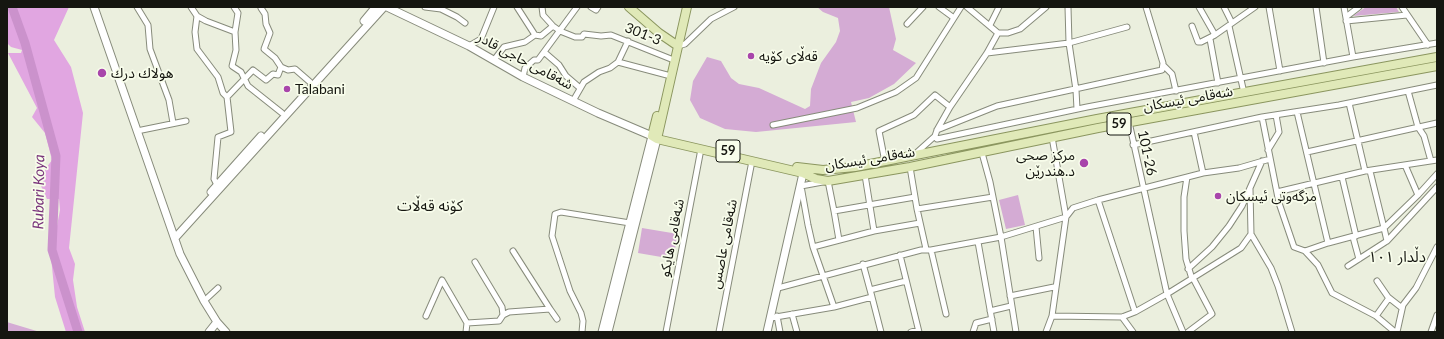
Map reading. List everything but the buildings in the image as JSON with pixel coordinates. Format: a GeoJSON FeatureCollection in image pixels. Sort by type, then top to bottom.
{"type":"FeatureCollection","features":[{"type":"Feature","properties":{"kind":"main road"},"geometry":{"type":"LineString","coordinates":[[629,7],[676,45]]}},
{"type":"Feature","properties":{"kind":"main road"},"geometry":{"type":"LineString","coordinates":[[656,137],[667,75],[687,7]]}},
{"type":"Feature","properties":{"kind":"main road"},"geometry":{"type":"LineString","coordinates":[[656,137],[676,45]]}},
{"type":"Feature","properties":{"kind":"main road","name":"شەقامی ئیسکان"},"geometry":{"type":"LineString","coordinates":[[804,171],[826,170],[885,162],[1105,123],[1244,93],[1437,57]]}},
{"type":"Feature","properties":{"kind":"main road","name":"شەقامی ئیسکان"},"geometry":{"type":"LineString","coordinates":[[804,171],[816,179],[828,181],[865,175],[1052,137],[1105,123],[1128,122],[1437,66]]}},
{"type":"Feature","properties":{"kind":"main road","name":"59"},"geometry":{"type":"LineString","coordinates":[[656,137],[752,161],[804,171]]}},
{"type":"Feature","properties":{"kind":"main road","name":"59"},"geometry":{"type":"LineString","coordinates":[[656,137],[804,171]]}},
{"type":"Feature","properties":{"kind":"main road"},"geometry":{"type":"LineString","coordinates":[[826,170],[828,181]]}},
{"type":"Feature","properties":{"kind":"street"},"geometry":{"type":"LineString","coordinates":[[94,7],[180,254],[204,301],[217,322],[226,332]]}},
{"type":"Feature","properties":{"kind":"street"},"geometry":{"type":"LineString","coordinates":[[137,7],[148,25],[150,49],[169,100],[173,123]]}},
{"type":"Feature","properties":{"kind":"street"},"geometry":{"type":"LineString","coordinates":[[190,7],[197,16],[206,22],[235,32]]}},
{"type":"Feature","properties":{"kind":"street"},"geometry":{"type":"LineString","coordinates":[[234,7],[238,13],[235,32],[236,50],[232,66],[241,72],[248,86],[282,113]]}},
{"type":"Feature","properties":{"kind":"street"},"geometry":{"type":"LineString","coordinates":[[368,17],[372,7]]}},
{"type":"Feature","properties":{"kind":"street"},"geometry":{"type":"LineString","coordinates":[[175,238],[192,213],[374,9],[381,7]]}},
{"type":"Feature","properties":{"kind":"street"},"geometry":{"type":"LineString","coordinates":[[175,238],[386,7]]}},
{"type":"Feature","properties":{"kind":"street","name":"شەقامی حاجی قادر"},"geometry":{"type":"LineString","coordinates":[[386,7],[469,46],[524,77],[573,101],[656,137]]}},
{"type":"Feature","properties":{"kind":"street"},"geometry":{"type":"LineString","coordinates":[[425,7],[435,7],[458,17],[465,23]]}},
{"type":"Feature","properties":{"kind":"street"},"geometry":{"type":"LineString","coordinates":[[469,46],[481,39],[494,7]]}},
{"type":"Feature","properties":{"kind":"street"},"geometry":{"type":"LineString","coordinates":[[517,7],[535,35]]}},
{"type":"Feature","properties":{"kind":"street"},"geometry":{"type":"LineString","coordinates":[[494,60],[504,47],[525,42],[535,35],[541,36],[553,26],[543,15],[542,7]]}},
{"type":"Feature","properties":{"kind":"street"},"geometry":{"type":"LineString","coordinates":[[524,77],[525,68],[534,60],[538,60],[577,7]]}},
{"type":"Feature","properties":{"kind":"street"},"geometry":{"type":"LineString","coordinates":[[591,7],[596,10],[598,7]]}},
{"type":"Feature","properties":{"kind":"street"},"geometry":{"type":"LineString","coordinates":[[722,12],[726,7]]}},
{"type":"Feature","properties":{"kind":"street"},"geometry":{"type":"LineString","coordinates":[[676,45],[686,44],[711,19],[734,7]]}},
{"type":"Feature","properties":{"kind":"street"},"geometry":{"type":"LineString","coordinates":[[907,24],[923,7]]}},
{"type":"Feature","properties":{"kind":"street"},"geometry":{"type":"LineString","coordinates":[[939,7],[954,18]]}},
{"type":"Feature","properties":{"kind":"street"},"geometry":{"type":"LineString","coordinates":[[773,125],[857,108],[896,92],[916,78],[961,7]]}},
{"type":"Feature","properties":{"kind":"street"},"geometry":{"type":"LineString","coordinates":[[967,7],[998,33],[1008,33],[1020,29],[1046,7]]}},
{"type":"Feature","properties":{"kind":"street"},"geometry":{"type":"LineString","coordinates":[[990,25],[999,7]]}},
{"type":"Feature","properties":{"kind":"street"},"geometry":{"type":"LineString","coordinates":[[1068,7],[1069,43],[1076,90],[1077,110]]}},
{"type":"Feature","properties":{"kind":"street"},"geometry":{"type":"LineString","coordinates":[[1146,7],[1164,66],[1172,74],[1176,91]]}},
{"type":"Feature","properties":{"kind":"street"},"geometry":{"type":"LineString","coordinates":[[1199,7],[1212,37],[1218,83]]}},
{"type":"Feature","properties":{"kind":"street"},"geometry":{"type":"LineString","coordinates":[[1224,7],[1231,25],[1244,93]]}},
{"type":"Feature","properties":{"kind":"street"},"geometry":{"type":"LineString","coordinates":[[1269,7],[1280,71]]}},
{"type":"Feature","properties":{"kind":"street"},"geometry":{"type":"LineString","coordinates":[[1316,7],[1324,63]]}},
{"type":"Feature","properties":{"kind":"street"},"geometry":{"type":"LineString","coordinates":[[1344,7],[1353,57]]}},
{"type":"Feature","properties":{"kind":"street"},"geometry":{"type":"LineString","coordinates":[[1346,19],[1359,7]]}},
{"type":"Feature","properties":{"kind":"street"},"geometry":{"type":"LineString","coordinates":[[1402,7],[1428,45]]}},
{"type":"Feature","properties":{"kind":"street"},"geometry":{"type":"LineString","coordinates":[[261,8],[265,13],[270,32],[264,48],[275,58],[281,67],[288,70],[295,68],[310,82]]}},
{"type":"Feature","properties":{"kind":"street"},"geometry":{"type":"LineString","coordinates":[[1192,26],[1200,42],[1212,37],[1231,25],[1253,8]]}},
{"type":"Feature","properties":{"kind":"street"},"geometry":{"type":"LineString","coordinates":[[1346,19],[1407,15]]}},
{"type":"Feature","properties":{"kind":"street"},"geometry":{"type":"LineString","coordinates":[[197,16],[195,32],[197,49],[218,77],[223,93],[227,96],[231,132],[218,137],[214,180],[217,186]]}},
{"type":"Feature","properties":{"kind":"street","name":"301-3"},"geometry":{"type":"LineString","coordinates":[[553,26],[560,31],[576,37],[582,37],[584,34],[601,36],[611,34],[671,59]]}},
{"type":"Feature","properties":{"kind":"street"},"geometry":{"type":"LineString","coordinates":[[987,53],[1069,43],[1127,27]]}},
{"type":"Feature","properties":{"kind":"street"},"geometry":{"type":"LineString","coordinates":[[942,151],[936,137],[937,130],[950,107],[987,53],[998,33]]}},
{"type":"Feature","properties":{"kind":"street"},"geometry":{"type":"LineString","coordinates":[[573,101],[584,82],[618,62],[628,40]]}},
{"type":"Feature","properties":{"kind":"street"},"geometry":{"type":"LineString","coordinates":[[911,157],[936,137],[1241,78],[1437,43]]}},
{"type":"Feature","properties":{"kind":"street"},"geometry":{"type":"LineString","coordinates":[[544,52],[559,65],[566,76],[580,88]]}},
{"type":"Feature","properties":{"kind":"street"},"geometry":{"type":"LineString","coordinates":[[618,62],[667,75]]}},
{"type":"Feature","properties":{"kind":"street"},"geometry":{"type":"LineString","coordinates":[[937,130],[997,106],[1076,90],[1162,70],[1164,66]]}},
{"type":"Feature","properties":{"kind":"street"},"geometry":{"type":"LineString","coordinates":[[227,96],[253,70],[266,80],[273,74],[278,75],[281,67]]}},
{"type":"Feature","properties":{"kind":"street"},"geometry":{"type":"LineString","coordinates":[[1134,145],[1262,117],[1349,103],[1437,85]]}},
{"type":"Feature","properties":{"kind":"street"},"geometry":{"type":"LineString","coordinates":[[1408,91],[1418,127],[1424,136],[1431,161]]}},
{"type":"Feature","properties":{"kind":"street"},"geometry":{"type":"LineString","coordinates":[[885,162],[879,131],[914,116],[935,95],[950,107]]}},
{"type":"Feature","properties":{"kind":"street"},"geometry":{"type":"LineString","coordinates":[[1349,103],[1358,141],[1368,171],[1387,241]]}},
{"type":"Feature","properties":{"kind":"street"},"geometry":{"type":"LineString","coordinates":[[1297,112],[1328,243]]}},
{"type":"Feature","properties":{"kind":"street"},"geometry":{"type":"LineString","coordinates":[[1268,150],[1279,132],[1276,115]]}},
{"type":"Feature","properties":{"kind":"street"},"geometry":{"type":"LineString","coordinates":[[1262,117],[1278,203],[1293,245],[1305,252],[1318,265],[1332,293],[1376,316],[1396,332],[1402,308],[1416,288],[1437,247]]}},
{"type":"Feature","properties":{"kind":"street"},"geometry":{"type":"LineString","coordinates":[[137,131],[186,121]]}},
{"type":"Feature","properties":{"kind":"street","name":"101-26"},"geometry":{"type":"LineString","coordinates":[[1128,122],[1167,294],[1183,332]]}},
{"type":"Feature","properties":{"kind":"street"},"geometry":{"type":"LineString","coordinates":[[1307,152],[1437,123]]}},
{"type":"Feature","properties":{"kind":"street"},"geometry":{"type":"LineString","coordinates":[[1194,132],[1203,174]]}},
{"type":"Feature","properties":{"kind":"street"},"geometry":{"type":"LineString","coordinates":[[602,332],[630,223],[656,137]]}},
{"type":"Feature","properties":{"kind":"street"},"geometry":{"type":"LineString","coordinates":[[608,332],[656,137]]}},
{"type":"Feature","properties":{"kind":"street"},"geometry":{"type":"LineString","coordinates":[[1046,332],[1052,316],[1054,287],[1066,217],[1052,137]]}},
{"type":"Feature","properties":{"kind":"street","name":"شه‌قامی هایكو"},"geometry":{"type":"LineString","coordinates":[[666,332],[701,149]]}},
{"type":"Feature","properties":{"kind":"street"},"geometry":{"type":"LineString","coordinates":[[982,152],[1001,237],[1016,332]]}},
{"type":"Feature","properties":{"kind":"street"},"geometry":{"type":"LineString","coordinates":[[778,288],[900,255],[1001,237],[1066,217],[1073,208],[1098,200],[1187,177],[1239,168],[1270,159]]}},
{"type":"Feature","properties":{"kind":"street"},"geometry":{"type":"LineString","coordinates":[[1277,192],[1368,171],[1437,160]]}},
{"type":"Feature","properties":{"kind":"street","name":"شه‌قامی عاصس"},"geometry":{"type":"LineString","coordinates":[[719,332],[752,161]]}},
{"type":"Feature","properties":{"kind":"street"},"geometry":{"type":"LineString","coordinates":[[1188,269],[1212,247],[1226,231],[1242,206],[1262,161]]}},
{"type":"Feature","properties":{"kind":"street"},"geometry":{"type":"LineString","coordinates":[[1405,165],[1418,196]]}},
{"type":"Feature","properties":{"kind":"street"},"geometry":{"type":"LineString","coordinates":[[910,167],[920,224],[929,250],[946,314]]}},
{"type":"Feature","properties":{"kind":"street"},"geometry":{"type":"LineString","coordinates":[[767,332],[773,317],[804,171]]}},
{"type":"Feature","properties":{"kind":"street"},"geometry":{"type":"LineString","coordinates":[[1305,252],[1328,243],[1384,228],[1418,196],[1437,174]]}},
{"type":"Feature","properties":{"kind":"street"},"geometry":{"type":"LineString","coordinates":[[865,175],[874,231]]}},
{"type":"Feature","properties":{"kind":"street"},"geometry":{"type":"LineString","coordinates":[[1187,177],[1184,197],[1184,231],[1188,269],[1212,314],[1188,332]]}},
{"type":"Feature","properties":{"kind":"street"},"geometry":{"type":"LineString","coordinates":[[1342,177],[1359,259]]}},
{"type":"Feature","properties":{"kind":"street"},"geometry":{"type":"LineString","coordinates":[[801,186],[828,181],[839,240]]}},
{"type":"Feature","properties":{"kind":"street"},"geometry":{"type":"LineString","coordinates":[[801,186],[808,226],[834,307]]}},
{"type":"Feature","properties":{"kind":"street"},"geometry":{"type":"LineString","coordinates":[[1348,266],[1387,241],[1437,187]]}},
{"type":"Feature","properties":{"kind":"street"},"geometry":{"type":"LineString","coordinates":[[1250,189],[1251,234],[1274,274],[1292,332]]}},
{"type":"Feature","properties":{"kind":"street"},"geometry":{"type":"LineString","coordinates":[[834,211],[915,197]]}},
{"type":"Feature","properties":{"kind":"street"},"geometry":{"type":"LineString","coordinates":[[917,209],[993,197]]}},
{"type":"Feature","properties":{"kind":"street"},"geometry":{"type":"LineString","coordinates":[[1098,200],[1135,312]]}},
{"type":"Feature","properties":{"kind":"street"},"geometry":{"type":"LineString","coordinates":[[582,332],[583,320],[581,313],[570,291],[552,236],[555,214],[561,212],[630,223]]}},
{"type":"Feature","properties":{"kind":"street"},"geometry":{"type":"LineString","coordinates":[[814,247],[874,231],[920,224]]}},
{"type":"Feature","properties":{"kind":"street"},"geometry":{"type":"LineString","coordinates":[[1036,227],[1039,258]]}},
{"type":"Feature","properties":{"kind":"street"},"geometry":{"type":"LineString","coordinates":[[1052,316],[1122,317],[1135,312],[1241,248],[1251,234]]}},
{"type":"Feature","properties":{"kind":"street"},"geometry":{"type":"LineString","coordinates":[[978,242],[994,332]]}},
{"type":"Feature","properties":{"kind":"street"},"geometry":{"type":"LineString","coordinates":[[513,251],[557,319]]}},
{"type":"Feature","properties":{"kind":"street"},"geometry":{"type":"LineString","coordinates":[[900,255],[919,331],[911,332]]}},
{"type":"Feature","properties":{"kind":"street"},"geometry":{"type":"LineString","coordinates":[[475,262],[502,307],[503,315]]}},
{"type":"Feature","properties":{"kind":"street"},"geometry":{"type":"LineString","coordinates":[[863,264],[881,332]]}},
{"type":"Feature","properties":{"kind":"street"},"geometry":{"type":"LineString","coordinates":[[426,316],[442,280],[467,323],[466,332]]}},
{"type":"Feature","properties":{"kind":"street"},"geometry":{"type":"LineString","coordinates":[[870,290],[906,281]]}},
{"type":"Feature","properties":{"kind":"street"},"geometry":{"type":"LineString","coordinates":[[1377,281],[1389,298],[1402,308]]}},
{"type":"Feature","properties":{"kind":"street"},"geometry":{"type":"LineString","coordinates":[[1010,296],[1054,287]]}},
{"type":"Feature","properties":{"kind":"street"},"geometry":{"type":"LineString","coordinates":[[204,301],[218,288]]}},
{"type":"Feature","properties":{"kind":"street"},"geometry":{"type":"LineString","coordinates":[[773,317],[834,307],[872,297]]}},
{"type":"Feature","properties":{"kind":"street"},"geometry":{"type":"LineString","coordinates":[[1376,316],[1389,298]]}},
{"type":"Feature","properties":{"kind":"street"},"geometry":{"type":"LineString","coordinates":[[990,311],[1011,306]]}},
{"type":"Feature","properties":{"kind":"street"},"geometry":{"type":"LineString","coordinates":[[467,323],[499,321],[503,315],[509,312],[550,309]]}},
{"type":"Feature","properties":{"kind":"street"},"geometry":{"type":"LineString","coordinates":[[792,314],[797,332]]}},
{"type":"Feature","properties":{"kind":"street"},"geometry":{"type":"LineString","coordinates":[[1431,332],[1437,315]]}},
{"type":"Feature","properties":{"kind":"street"},"geometry":{"type":"LineString","coordinates":[[773,317],[780,332]]}},
{"type":"Feature","properties":{"kind":"street"},"geometry":{"type":"LineString","coordinates":[[1122,317],[1133,332]]}},
{"type":"Feature","properties":{"kind":"street"},"geometry":{"type":"LineString","coordinates":[[972,332],[976,323],[992,319]]}},
{"type":"Feature","properties":{"kind":"street"},"geometry":{"type":"LineString","coordinates":[[209,332],[217,322]]}},
{"type":"Feature","properties":{"kind":"shaded area"},"geometry":{"type":"Polygon","coordinates":[[[7,7],[69,7],[54,40],[71,67],[83,113],[69,248],[75,264],[73,280],[77,307],[85,332],[66,332],[55,297],[51,257],[60,210],[59,199],[47,199],[35,173],[44,171],[52,160],[45,133],[32,117],[37,108],[8,53],[21,53],[22,50],[11,47],[7,43],[7,7]]]}},
{"type":"Feature","properties":{"kind":"shaded area"},"geometry":{"type":"Polygon","coordinates":[[[817,7],[889,7],[896,39],[893,50],[916,63],[894,84],[869,98],[851,102],[856,122],[756,132],[725,129],[700,118],[690,100],[693,81],[707,57],[721,61],[731,78],[739,84],[759,88],[805,109],[810,106],[811,89],[821,63],[836,42],[840,31],[838,18],[823,12],[817,7]]]}},
{"type":"Feature","properties":{"kind":"shaded area"},"geometry":{"type":"Polygon","coordinates":[[[1366,7],[1396,7],[1399,12],[1353,16],[1366,7]]]}},
{"type":"Feature","properties":{"kind":"shaded area"},"geometry":{"type":"Polygon","coordinates":[[[1018,195],[1025,225],[1006,229],[999,200],[1018,195]]]}},
{"type":"Feature","properties":{"kind":"shaded area"},"geometry":{"type":"Polygon","coordinates":[[[642,228],[678,234],[673,259],[638,253],[642,228]]]}},
{"type":"Feature","properties":{"kind":"shaded area"},"geometry":{"type":"Polygon","coordinates":[[[7,322],[10,323],[40,332],[7,332],[7,322]]]}},
{"type":"Feature","properties":{"kind":"waterway","name":"Rubari Koya"},"geometry":{"type":"LineString","coordinates":[[12,7],[25,43],[56,156],[52,250],[78,332]]}},
{"type":"Feature","properties":{"kind":"place","name":"قەڵای کۆیە"},"geometry":{"type":"Point","coordinates":[751,56]}},
{"type":"Feature","properties":{"kind":"place","name":"هولاك درك"},"geometry":{"type":"Point","coordinates":[102,73]}},
{"type":"Feature","properties":{"kind":"place","name":"Talabani"},"geometry":{"type":"Point","coordinates":[287,89]}},
{"type":"Feature","properties":{"kind":"place","name":"مرکز صحی د.هندرێن"},"geometry":{"type":"Point","coordinates":[1084,163]}},
{"type":"Feature","properties":{"kind":"place","name":"مزگەوتی ئیسکان"},"geometry":{"type":"Point","coordinates":[1218,196]}},
{"type":"Feature","properties":{"kind":"district","name":"کۆنە قەڵات"},"geometry":{"type":"Point","coordinates":[430,206]}},
{"type":"Feature","properties":{"kind":"district","name":"دڵدار ١٠١"},"geometry":{"type":"Point","coordinates":[1397,257]}}]}
